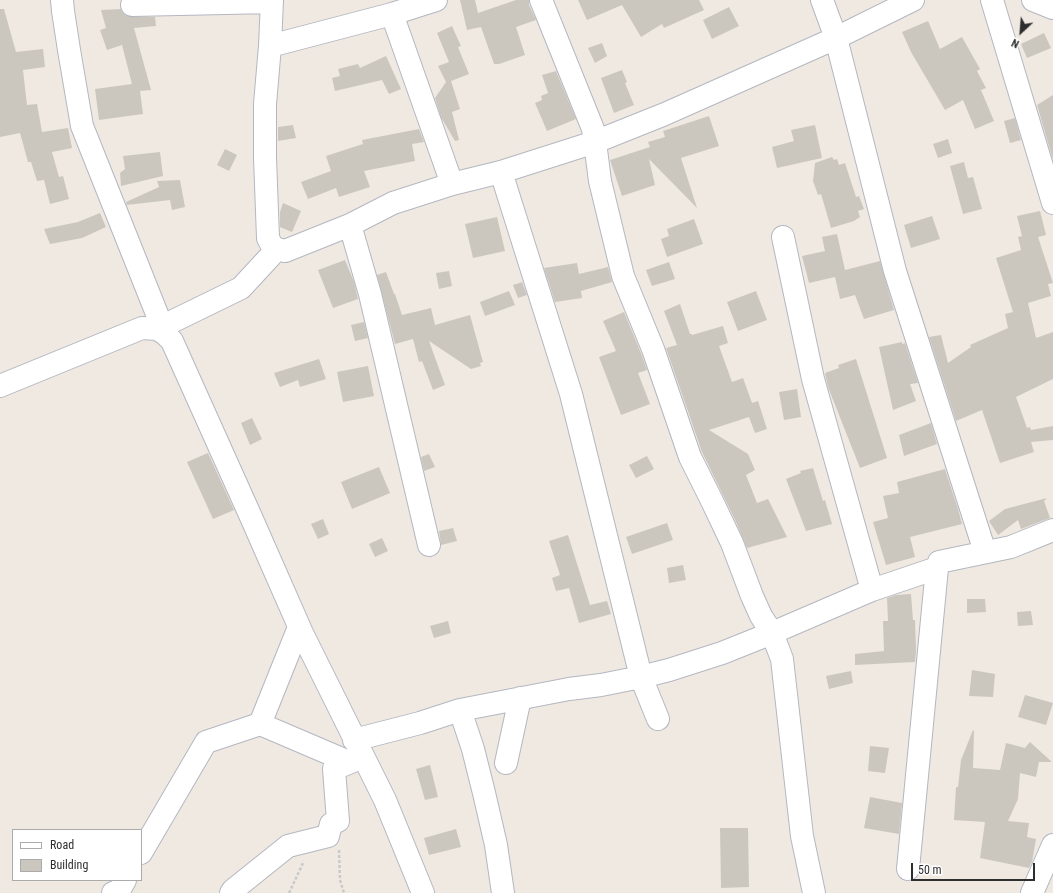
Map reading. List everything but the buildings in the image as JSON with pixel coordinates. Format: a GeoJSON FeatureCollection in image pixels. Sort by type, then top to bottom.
{"type":"FeatureCollection","features":[{"type":"Feature","properties":{"kind":"street"},"geometry":{"type":"LineString","coordinates":[[62,0],[82,126],[161,330],[172,341],[356,753],[385,800],[423,893]]}},
{"type":"Feature","properties":{"kind":"street"},"geometry":{"type":"LineString","coordinates":[[270,46],[392,14],[436,0]]}},
{"type":"Feature","properties":{"kind":"street"},"geometry":{"type":"LineString","coordinates":[[541,0],[593,129],[600,181],[623,276],[653,349],[690,458],[732,543],[752,596],[761,616],[772,634],[782,659],[802,836],[814,893]]}},
{"type":"Feature","properties":{"kind":"street"},"geometry":{"type":"LineString","coordinates":[[822,0],[836,38],[895,271],[985,552]]}},
{"type":"Feature","properties":{"kind":"street"},"geometry":{"type":"LineString","coordinates":[[132,5],[272,1],[265,104],[265,158],[268,238],[272,246],[285,251],[350,225],[393,203],[452,184],[501,172],[595,142],[665,114],[836,38],[913,0]]}},
{"type":"Feature","properties":{"kind":"street"},"geometry":{"type":"LineString","coordinates":[[992,0],[1053,203]]}},
{"type":"Feature","properties":{"kind":"street"},"geometry":{"type":"LineString","coordinates":[[1033,0],[1053,8]]}},
{"type":"Feature","properties":{"kind":"street"},"geometry":{"type":"LineString","coordinates":[[392,14],[452,184]]}},
{"type":"Feature","properties":{"kind":"street"},"geometry":{"type":"LineString","coordinates":[[501,172],[571,394],[641,677],[658,719]]}},
{"type":"Feature","properties":{"kind":"street"},"geometry":{"type":"LineString","coordinates":[[350,225],[370,294],[429,545]]}},
{"type":"Feature","properties":{"kind":"street"},"geometry":{"type":"LineString","coordinates":[[783,237],[813,379],[872,590]]}},
{"type":"Feature","properties":{"kind":"street"},"geometry":{"type":"LineString","coordinates":[[1,382],[142,328],[161,330],[241,288],[277,249]]}},
{"type":"Feature","properties":{"kind":"street"},"geometry":{"type":"LineString","coordinates":[[908,869],[937,568],[939,562],[1011,546],[1053,530]]}},
{"type":"Feature","properties":{"kind":"street"},"geometry":{"type":"LineString","coordinates":[[230,893],[288,846],[328,836],[331,824],[338,821],[334,769],[356,753],[420,723],[460,710],[641,677],[692,663],[772,634],[872,590],[937,568]]}},
{"type":"Feature","properties":{"kind":"street"},"geometry":{"type":"LineString","coordinates":[[260,724],[299,627]]}},
{"type":"Feature","properties":{"kind":"street"},"geometry":{"type":"LineString","coordinates":[[506,763],[520,698]]}},
{"type":"Feature","properties":{"kind":"street"},"geometry":{"type":"LineString","coordinates":[[460,710],[473,749],[484,793],[496,845],[503,893]]}},
{"type":"Feature","properties":{"kind":"street"},"geometry":{"type":"LineString","coordinates":[[142,851],[206,742],[260,724],[356,753]]}},
{"type":"Feature","properties":{"kind":"street"},"geometry":{"type":"LineString","coordinates":[[1032,893],[1053,845]]}},
{"type":"Feature","properties":{"kind":"street"},"geometry":{"type":"LineString","coordinates":[[113,893],[119,891],[124,881]]}},
{"type":"Feature","properties":{"kind":"path"},"geometry":{"type":"LineString","coordinates":[[338,821],[340,880],[344,893]]}},
{"type":"Feature","properties":{"kind":"path"},"geometry":{"type":"LineString","coordinates":[[289,893],[315,839]]}}]}
